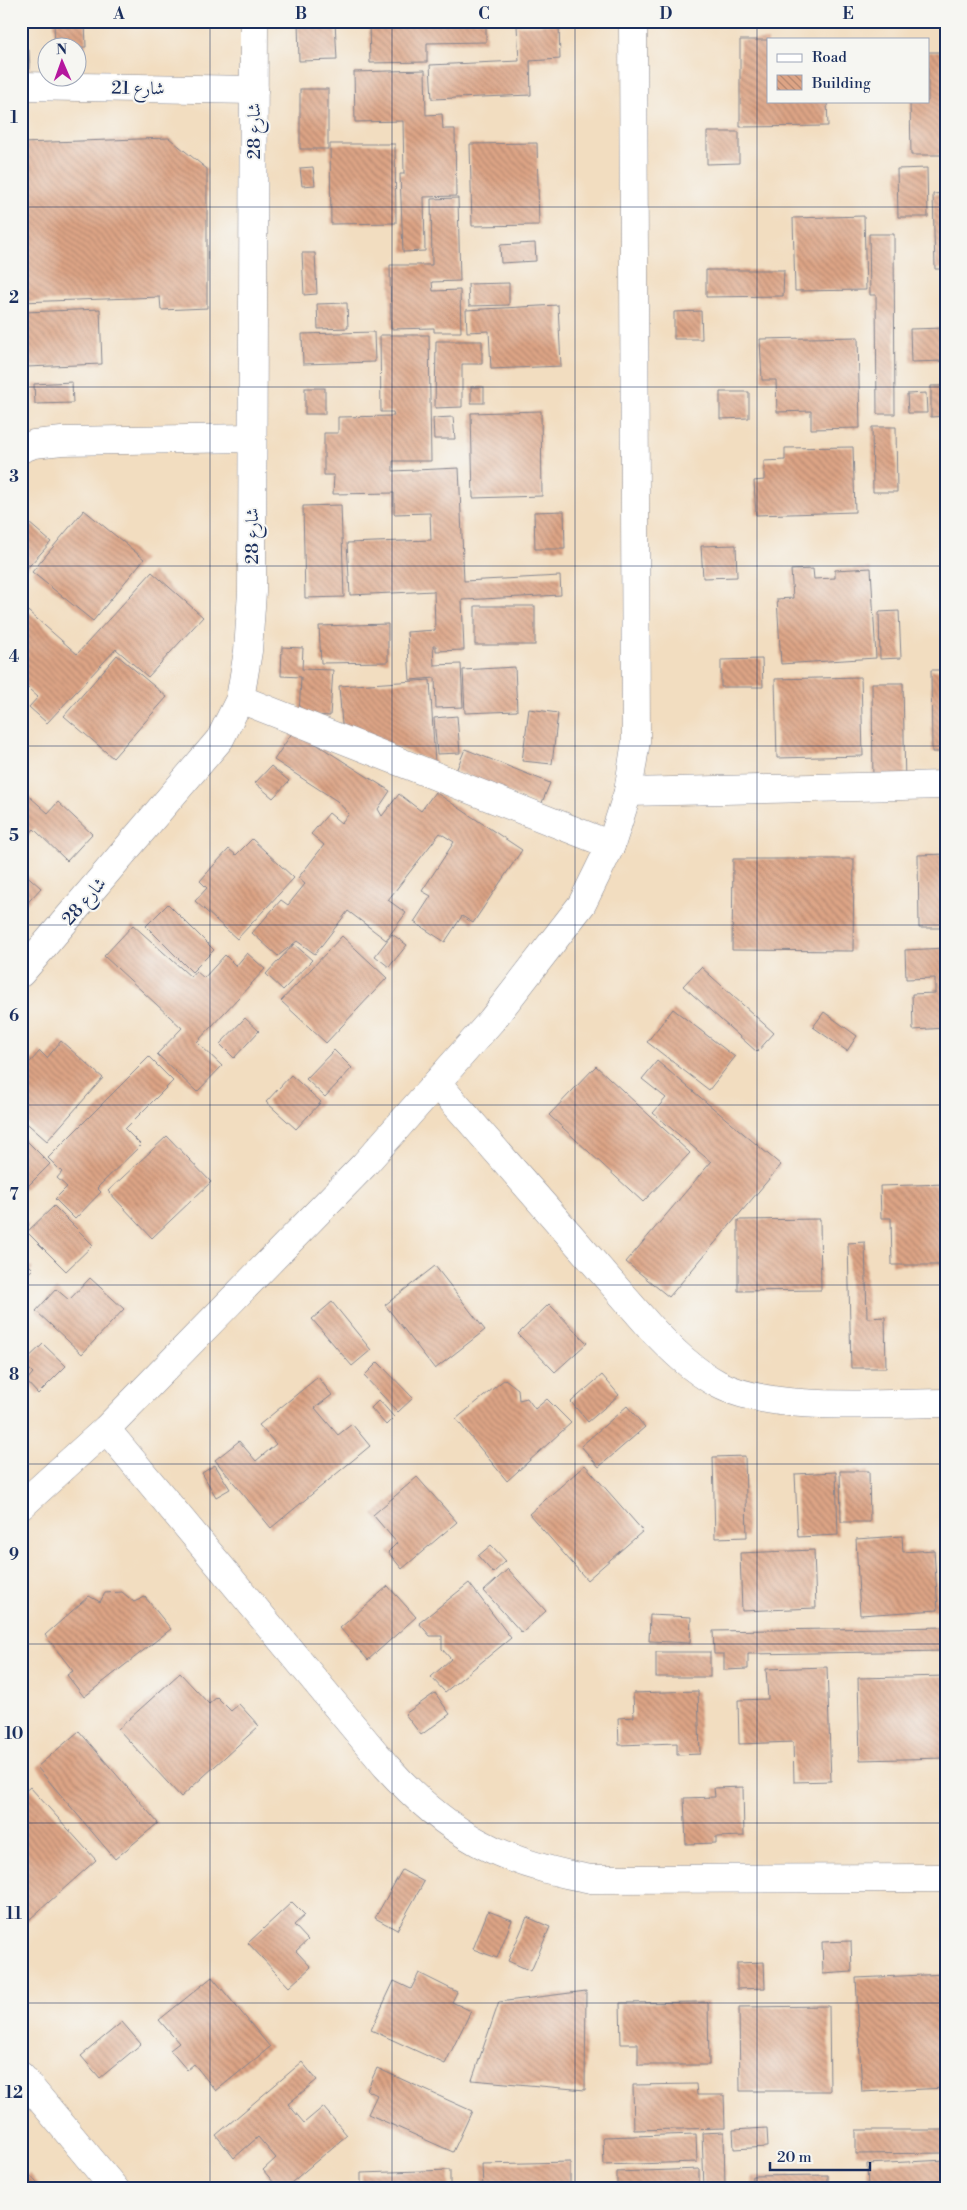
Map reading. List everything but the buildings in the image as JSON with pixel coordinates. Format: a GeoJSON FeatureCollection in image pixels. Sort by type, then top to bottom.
{"type":"FeatureCollection","features":[{"type":"Feature","properties":{"kind":"street","name":"شارع 28"},"geometry":{"type":"LineString","coordinates":[[21,973],[220,740],[240,699],[248,651],[252,592],[254,21]]}},
{"type":"Feature","properties":{"kind":"street"},"geometry":{"type":"LineString","coordinates":[[21,1506],[106,1429],[364,1165],[492,1020],[582,904],[611,845],[628,792],[636,741],[633,21]]}},
{"type":"Feature","properties":{"kind":"street","name":"شارع 21"},"geometry":{"type":"LineString","coordinates":[[21,86],[254,90]]}},
{"type":"Feature","properties":{"kind":"street"},"geometry":{"type":"LineString","coordinates":[[21,449],[34,444],[62,441],[252,438]]}},
{"type":"Feature","properties":{"kind":"street"},"geometry":{"type":"LineString","coordinates":[[240,699],[611,845]]}},
{"type":"Feature","properties":{"kind":"street"},"geometry":{"type":"LineString","coordinates":[[628,792],[946,785]]}},
{"type":"Feature","properties":{"kind":"street"},"geometry":{"type":"LineString","coordinates":[[437,1083],[651,1328],[682,1360],[720,1384],[762,1399],[807,1403],[946,1404]]}},
{"type":"Feature","properties":{"kind":"street"},"geometry":{"type":"LineString","coordinates":[[106,1429],[391,1772],[413,1795],[444,1822],[477,1843],[514,1860],[552,1872],[591,1879],[946,1878]]}},
{"type":"Feature","properties":{"kind":"street"},"geometry":{"type":"LineString","coordinates":[[21,2076],[115,2189]]}}]}
